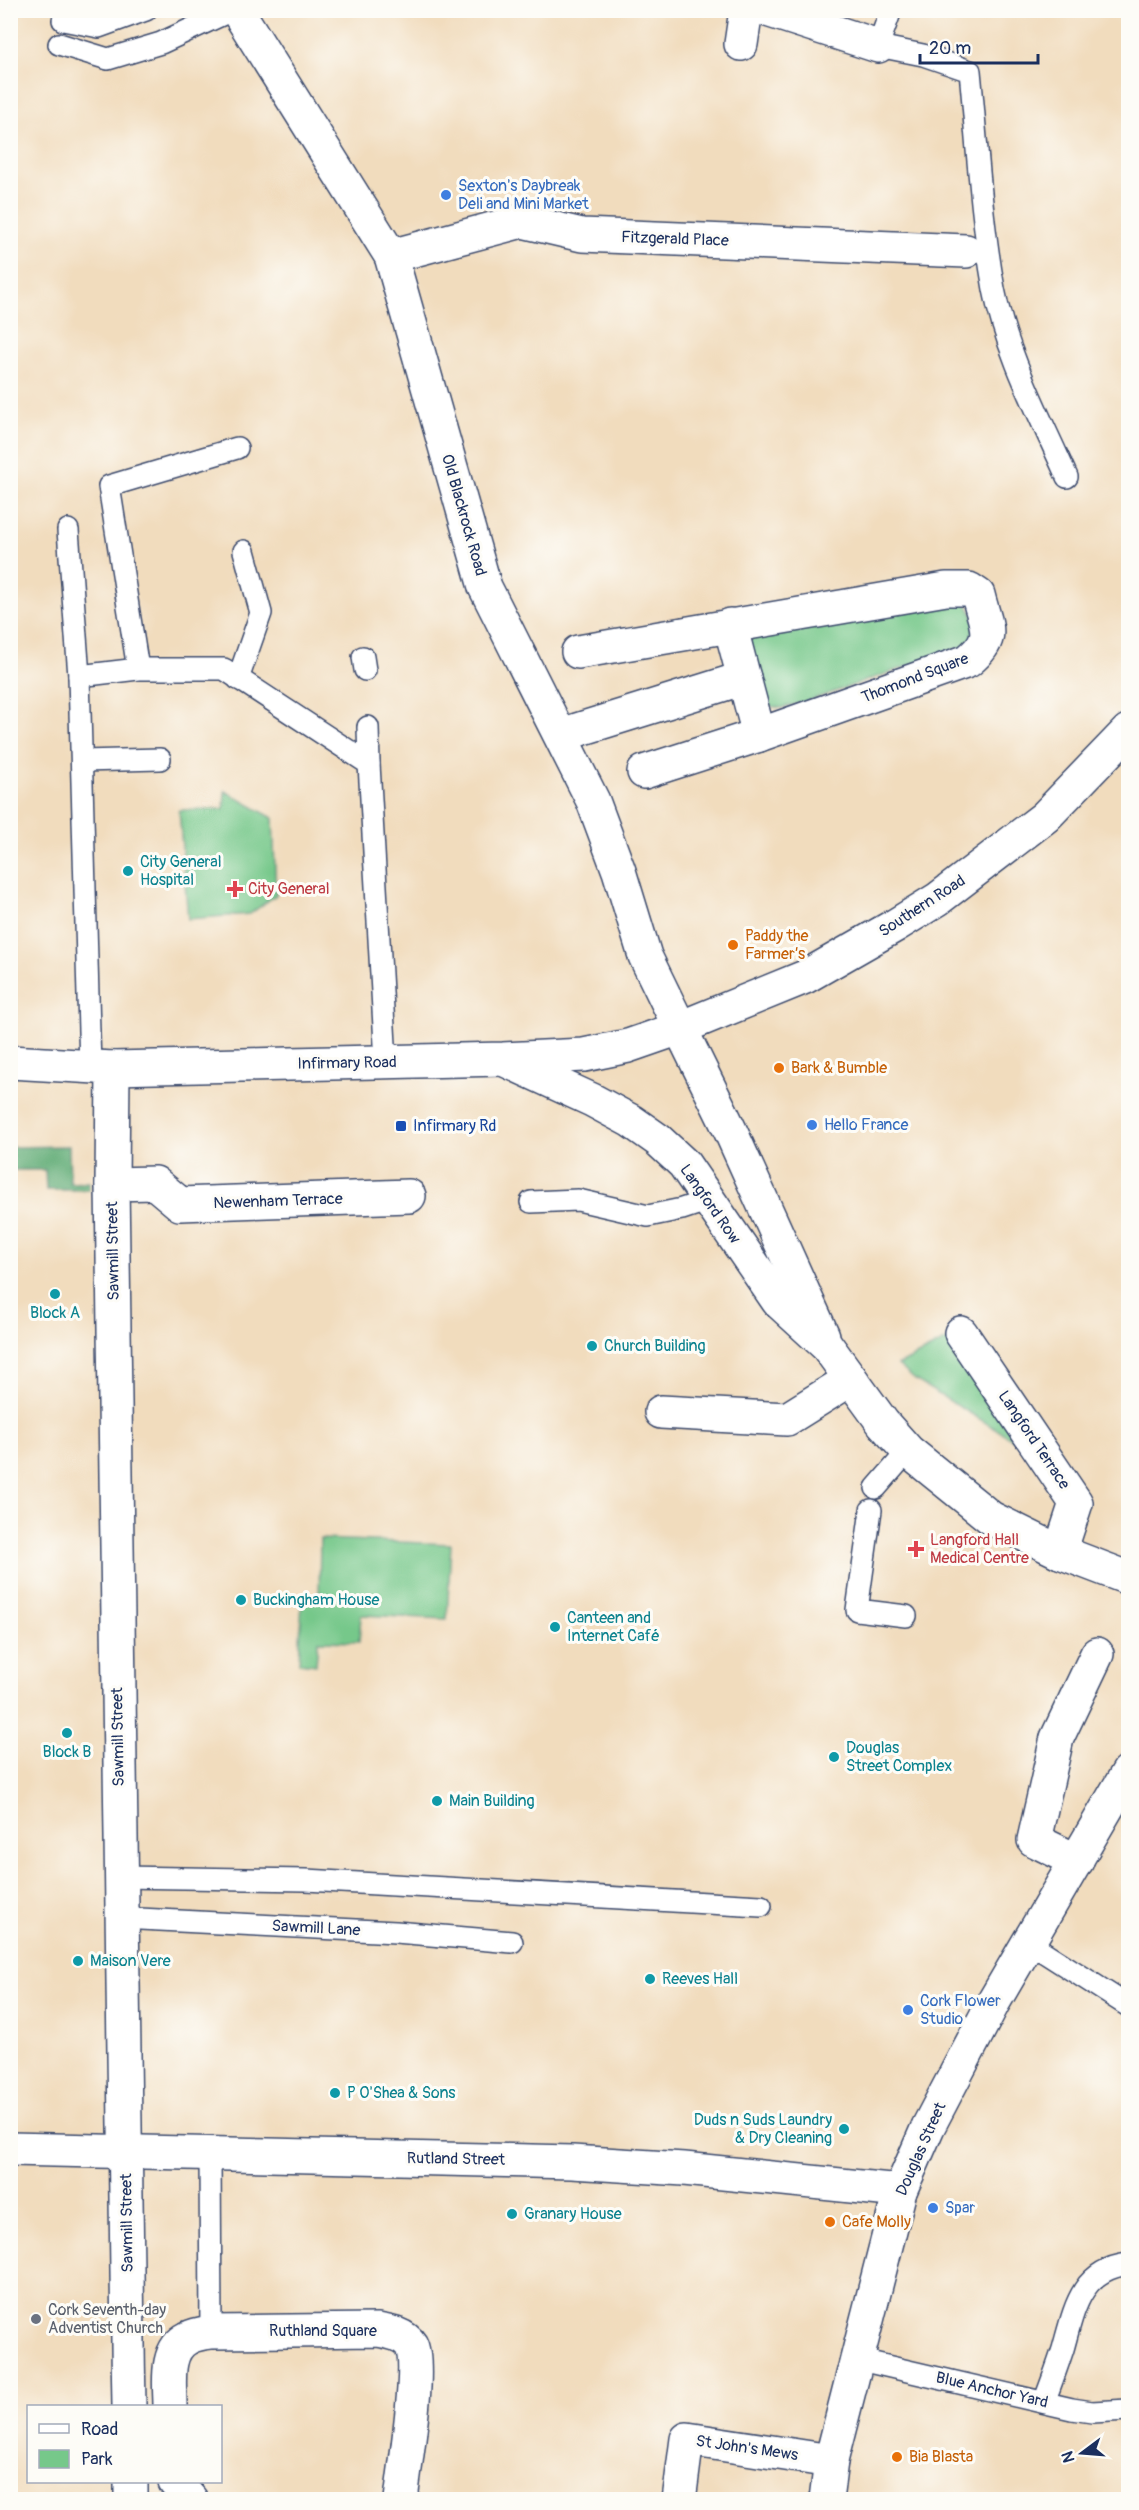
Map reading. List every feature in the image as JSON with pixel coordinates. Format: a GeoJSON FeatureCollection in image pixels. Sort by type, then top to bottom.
{"type":"FeatureCollection","features":[{"type":"Feature","properties":{"kind":"street","name":"Old Blackrock Road"},"geometry":{"type":"LineString","coordinates":[[237,10],[391,256],[485,587],[593,801],[619,871],[645,956],[680,1028]]}},
{"type":"Feature","properties":{"kind":"street"},"geometry":{"type":"LineString","coordinates":[[741,44],[746,10]]}},
{"type":"Feature","properties":{"kind":"street"},"geometry":{"type":"LineString","coordinates":[[767,10],[878,46]]}},
{"type":"Feature","properties":{"kind":"street","name":"Fitzgerald Place"},"geometry":{"type":"LineString","coordinates":[[391,256],[522,221],[582,236],[966,251]]}},
{"type":"Feature","properties":{"kind":"street","name":"Thomond Square"},"geometry":{"type":"LineString","coordinates":[[578,652],[946,589],[969,590],[978,595],[987,633],[985,644],[968,661],[759,735],[644,772]]}},
{"type":"Feature","properties":{"kind":"street"},"geometry":{"type":"LineString","coordinates":[[730,625],[759,735]]}},
{"type":"Feature","properties":{"kind":"street"},"geometry":{"type":"LineString","coordinates":[[561,735],[744,678]]}},
{"type":"Feature","properties":{"kind":"street","name":"Southern Road"},"geometry":{"type":"LineString","coordinates":[[680,1028],[805,977],[938,899],[1045,817],[1128,731]]}},
{"type":"Feature","properties":{"kind":"street","name":"Infirmary Road"},"geometry":{"type":"LineString","coordinates":[[10,1062],[101,1067],[503,1059],[599,1053],[628,1046],[680,1028]]}},
{"type":"Feature","properties":{"kind":"street","name":"Langford Row"},"geometry":{"type":"LineString","coordinates":[[680,1028],[730,1130],[827,1346]]}},
{"type":"Feature","properties":{"kind":"street","name":"Langford Row"},"geometry":{"type":"LineString","coordinates":[[503,1059],[592,1100],[631,1121],[658,1140],[684,1164],[778,1301],[827,1346],[883,1423],[908,1451],[991,1518],[1060,1552],[1128,1578]]}},
{"type":"Feature","properties":{"kind":"street","name":"Sawmill Street"},"geometry":{"type":"LineString","coordinates":[[101,1067],[112,1184],[120,1918],[129,2405]]}},
{"type":"Feature","properties":{"kind":"street","name":"Newenham Terrace"},"geometry":{"type":"LineString","coordinates":[[112,1184],[155,1183],[180,1204],[409,1196]]}},
{"type":"Feature","properties":{"kind":"street","name":"Langford Terrace"},"geometry":{"type":"LineString","coordinates":[[962,1333],[1077,1503],[1060,1552]]}},
{"type":"Feature","properties":{"kind":"street"},"geometry":{"type":"LineString","coordinates":[[661,1412],[787,1419],[851,1379]]}},
{"type":"Feature","properties":{"kind":"street"},"geometry":{"type":"LineString","coordinates":[[1077,1861],[1034,1840],[1057,1738],[1097,1654]]}},
{"type":"Feature","properties":{"kind":"street","name":"Douglas Street"},"geometry":{"type":"LineString","coordinates":[[826,2499],[831,2461],[900,2191],[928,2127],[993,2003],[1128,1772]]}},
{"type":"Feature","properties":{"kind":"street","name":"Rutland Street"},"geometry":{"type":"LineString","coordinates":[[10,2149],[572,2162],[684,2169],[900,2191]]}},
{"type":"Feature","properties":{"kind":"street","name":"Ruthland Square"},"geometry":{"type":"LineString","coordinates":[[170,2405],[171,2363],[174,2351],[189,2337],[211,2332],[378,2330],[402,2336],[411,2346],[415,2371],[401,2499]]}},
{"type":"Feature","properties":{"kind":"street","name":"St John's Mews"},"geometry":{"type":"LineString","coordinates":[[679,2499],[687,2439],[831,2461]]}},
{"type":"Feature","properties":{"kind":"street"},"geometry":{"type":"LineString","coordinates":[[130,2483],[131,2499]]}},
{"type":"Feature","properties":{"kind":"street"},"geometry":{"type":"LineString","coordinates":[[177,2483],[191,2499]]}},
{"type":"Feature","properties":{"kind":"lane"},"geometry":{"type":"LineString","coordinates":[[63,20],[99,27],[146,10]]}},
{"type":"Feature","properties":{"kind":"lane"},"geometry":{"type":"LineString","coordinates":[[59,44],[108,59],[161,43],[232,10]]}},
{"type":"Feature","properties":{"kind":"lane"},"geometry":{"type":"LineString","coordinates":[[891,10],[878,46],[923,55],[970,71],[994,290],[1006,332],[1024,380],[1067,477]]}},
{"type":"Feature","properties":{"kind":"lane"},"geometry":{"type":"LineString","coordinates":[[138,669],[109,486],[237,448]]}},
{"type":"Feature","properties":{"kind":"lane"},"geometry":{"type":"LineString","coordinates":[[68,530],[79,676],[101,1067]]}},
{"type":"Feature","properties":{"kind":"lane"},"geometry":{"type":"LineString","coordinates":[[238,679],[261,614],[244,551]]}},
{"type":"Feature","properties":{"kind":"lane"},"geometry":{"type":"LineString","coordinates":[[79,676],[138,669],[224,669],[369,764]]}},
{"type":"Feature","properties":{"kind":"lane"},"geometry":{"type":"LineString","coordinates":[[368,727],[387,1062]]}},
{"type":"Feature","properties":{"kind":"lane"},"geometry":{"type":"LineString","coordinates":[[82,761],[160,759]]}},
{"type":"Feature","properties":{"kind":"lane"},"geometry":{"type":"LineString","coordinates":[[531,1202],[578,1200],[648,1216],[708,1200]]}},
{"type":"Feature","properties":{"kind":"lane"},"geometry":{"type":"LineString","coordinates":[[876,1488],[908,1451]]}},
{"type":"Feature","properties":{"kind":"lane"},"geometry":{"type":"LineString","coordinates":[[871,1510],[857,1610],[906,1616]]}},
{"type":"Feature","properties":{"kind":"lane"},"geometry":{"type":"LineString","coordinates":[[120,1876],[306,1880],[761,1906]]}},
{"type":"Feature","properties":{"kind":"lane","name":"Sawmill Lane"},"geometry":{"type":"LineString","coordinates":[[120,1918],[396,1932],[512,1942]]}},
{"type":"Feature","properties":{"kind":"lane"},"geometry":{"type":"LineString","coordinates":[[1028,1942],[1128,2006]]}},
{"type":"Feature","properties":{"kind":"lane"},"geometry":{"type":"LineString","coordinates":[[210,2154],[211,2332]]}},
{"type":"Feature","properties":{"kind":"lane"},"geometry":{"type":"LineString","coordinates":[[1044,2402],[1055,2374],[1076,2302],[1086,2286],[1103,2272],[1128,2264]]}},
{"type":"Feature","properties":{"kind":"lane","name":"Blue Anchor Yard"},"geometry":{"type":"LineString","coordinates":[[856,2360],[1092,2412],[1128,2410]]}},
{"type":"Feature","properties":{"kind":"green space"},"geometry":{"type":"Polygon","coordinates":[[[967,603],[976,622],[969,645],[805,702],[781,708],[769,706],[763,698],[749,645],[751,637],[760,629],[967,603]]]}},
{"type":"Feature","properties":{"kind":"green space"},"geometry":{"type":"Polygon","coordinates":[[[225,791],[273,818],[276,895],[250,914],[188,919],[179,810],[224,809],[225,791]]]}},
{"type":"Feature","properties":{"kind":"green space"},"geometry":{"type":"Polygon","coordinates":[[[69,1146],[70,1183],[89,1182],[89,1190],[46,1190],[45,1170],[11,1170],[11,1147],[69,1146]]]}},
{"type":"Feature","properties":{"kind":"green space"},"geometry":{"type":"Polygon","coordinates":[[[961,1333],[1047,1460],[915,1380],[898,1365],[961,1333]]]}},
{"type":"Feature","properties":{"kind":"green space"},"geometry":{"type":"Polygon","coordinates":[[[320,1539],[451,1544],[447,1619],[361,1615],[359,1642],[318,1641],[316,1665],[299,1663],[302,1599],[319,1600],[320,1539]]]}},
{"type":"Feature","properties":{"kind":"place","name":"Sexton's Daybreak Deli and Mini Market"},"geometry":{"type":"Point","coordinates":[446,195]}},
{"type":"Feature","properties":{"kind":"place","name":"City General Hospital"},"geometry":{"type":"Point","coordinates":[128,871]}},
{"type":"Feature","properties":{"kind":"place","name":"City General"},"geometry":{"type":"Point","coordinates":[235,889]}},
{"type":"Feature","properties":{"kind":"place","name":"Paddy the Farmer’s"},"geometry":{"type":"Point","coordinates":[733,945]}},
{"type":"Feature","properties":{"kind":"place","name":"Bark & Bumble"},"geometry":{"type":"Point","coordinates":[779,1068]}},
{"type":"Feature","properties":{"kind":"place","name":"Hello France"},"geometry":{"type":"Point","coordinates":[812,1125]}},
{"type":"Feature","properties":{"kind":"place","name":"Infirmary Rd"},"geometry":{"type":"Point","coordinates":[401,1126]}},
{"type":"Feature","properties":{"kind":"place","name":"Block A"},"geometry":{"type":"Point","coordinates":[55,1294]}},
{"type":"Feature","properties":{"kind":"place","name":"Church Building"},"geometry":{"type":"Point","coordinates":[592,1346]}},
{"type":"Feature","properties":{"kind":"place","name":"Langford Hall Medical Centre"},"geometry":{"type":"Point","coordinates":[916,1549]}},
{"type":"Feature","properties":{"kind":"place","name":"Buckingham House"},"geometry":{"type":"Point","coordinates":[241,1600]}},
{"type":"Feature","properties":{"kind":"place","name":"Canteen and Internet Café"},"geometry":{"type":"Point","coordinates":[555,1627]}},
{"type":"Feature","properties":{"kind":"place","name":"Block B"},"geometry":{"type":"Point","coordinates":[67,1733]}},
{"type":"Feature","properties":{"kind":"place","name":"Douglas Street Complex"},"geometry":{"type":"Point","coordinates":[834,1757]}},
{"type":"Feature","properties":{"kind":"place","name":"Main Building"},"geometry":{"type":"Point","coordinates":[437,1801]}},
{"type":"Feature","properties":{"kind":"place","name":"Maison Vere"},"geometry":{"type":"Point","coordinates":[78,1961]}},
{"type":"Feature","properties":{"kind":"place","name":"Reeves Hall"},"geometry":{"type":"Point","coordinates":[650,1979]}},
{"type":"Feature","properties":{"kind":"place","name":"Cork Flower Studio"},"geometry":{"type":"Point","coordinates":[908,2010]}},
{"type":"Feature","properties":{"kind":"place","name":"P O'Shea & Sons"},"geometry":{"type":"Point","coordinates":[335,2093]}},
{"type":"Feature","properties":{"kind":"place","name":"Duds n Suds Laundry & Dry Cleaning"},"geometry":{"type":"Point","coordinates":[844,2129]}},
{"type":"Feature","properties":{"kind":"place","name":"Spar"},"geometry":{"type":"Point","coordinates":[933,2208]}},
{"type":"Feature","properties":{"kind":"place","name":"Granary House"},"geometry":{"type":"Point","coordinates":[512,2214]}},
{"type":"Feature","properties":{"kind":"place","name":"Cafe Molly"},"geometry":{"type":"Point","coordinates":[830,2222]}},
{"type":"Feature","properties":{"kind":"place","name":"Cork Seventh-day Adventist Church"},"geometry":{"type":"Point","coordinates":[36,2319]}},
{"type":"Feature","properties":{"kind":"place","name":"Bia Blasta"},"geometry":{"type":"Point","coordinates":[897,2457]}}]}
